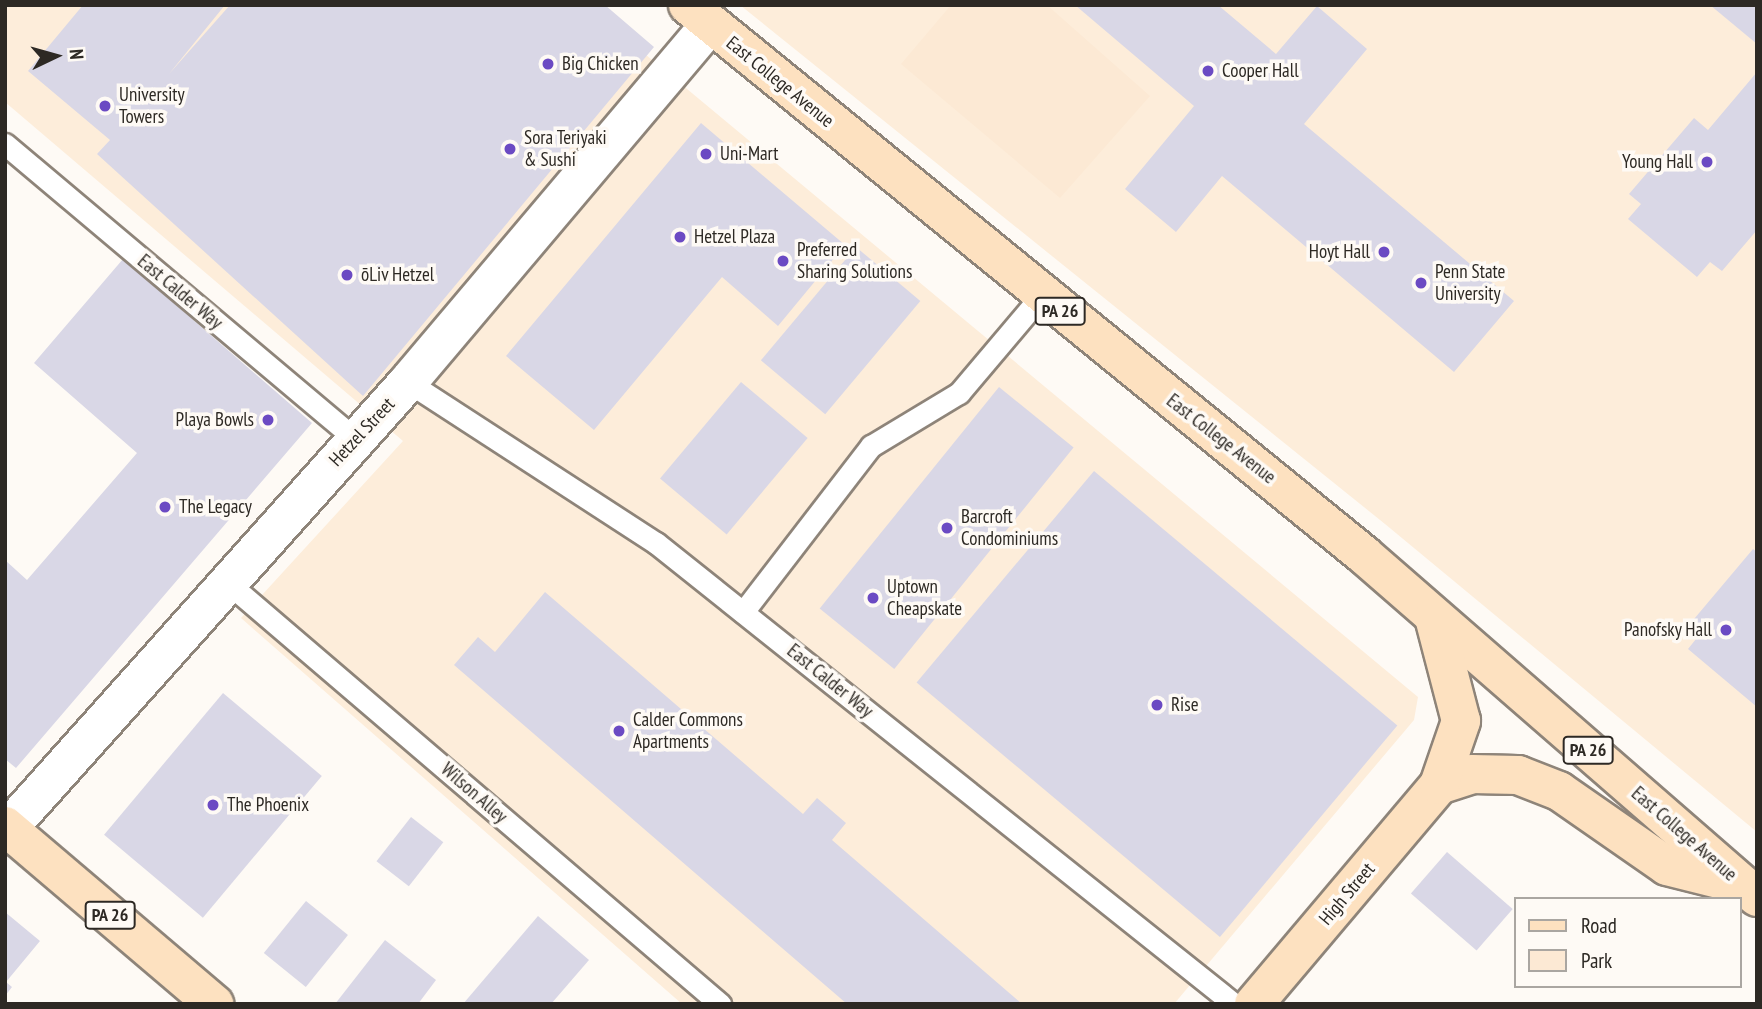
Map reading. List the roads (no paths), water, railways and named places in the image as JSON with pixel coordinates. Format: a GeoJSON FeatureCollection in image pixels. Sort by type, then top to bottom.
{"type":"FeatureCollection","features":[{"type":"Feature","properties":{"kind":"main road","name":"East College Avenue"},"geometry":{"type":"LineString","coordinates":[[706,12],[1041,296],[1433,615],[1750,891]]}},
{"type":"Feature","properties":{"kind":"main road"},"geometry":{"type":"LineString","coordinates":[[1433,615],[1461,721],[1439,785]]}},
{"type":"Feature","properties":{"kind":"main road","name":"East College Avenue"},"geometry":{"type":"LineString","coordinates":[[1439,785],[1472,774],[1518,775],[1559,791],[1667,866],[1750,891]]}},
{"type":"Feature","properties":{"kind":"main road","name":"High Street"},"geometry":{"type":"LineString","coordinates":[[1254,1004],[1439,785]]}},
{"type":"Feature","properties":{"kind":"main road","name":"PA 26"},"geometry":{"type":"LineString","coordinates":[[6,829],[214,1004]]}},
{"type":"Feature","properties":{"kind":"street","name":"Hetzel Street"},"geometry":{"type":"LineString","coordinates":[[6,829],[408,382],[706,12]]}},
{"type":"Feature","properties":{"kind":"lane","name":"East Calder Way"},"geometry":{"type":"LineString","coordinates":[[5,144],[355,439]]}},
{"type":"Feature","properties":{"kind":"lane"},"geometry":{"type":"LineString","coordinates":[[743,611],[871,446],[959,393],[1041,296]]}},
{"type":"Feature","properties":{"kind":"lane","name":"East Calder Way"},"geometry":{"type":"LineString","coordinates":[[408,382],[656,543],[1234,1004]]}},
{"type":"Feature","properties":{"kind":"lane","name":"Wilson Alley"},"geometry":{"type":"LineString","coordinates":[[228,583],[720,1004]]}},
{"type":"Feature","properties":{"kind":"place","name":"Big Chicken"},"geometry":{"type":"Point","coordinates":[548,64]}},
{"type":"Feature","properties":{"kind":"place","name":"Cooper Hall"},"geometry":{"type":"Point","coordinates":[1208,71]}},
{"type":"Feature","properties":{"kind":"place","name":"University Towers"},"geometry":{"type":"Point","coordinates":[105,106]}},
{"type":"Feature","properties":{"kind":"place","name":"Sora Teriyaki & Sushi"},"geometry":{"type":"Point","coordinates":[510,149]}},
{"type":"Feature","properties":{"kind":"place","name":"Uni-Mart"},"geometry":{"type":"Point","coordinates":[706,154]}},
{"type":"Feature","properties":{"kind":"place","name":"Young Hall"},"geometry":{"type":"Point","coordinates":[1707,162]}},
{"type":"Feature","properties":{"kind":"place","name":"Hetzel Plaza"},"geometry":{"type":"Point","coordinates":[680,237]}},
{"type":"Feature","properties":{"kind":"place","name":"Hoyt Hall"},"geometry":{"type":"Point","coordinates":[1384,252]}},
{"type":"Feature","properties":{"kind":"place","name":"Preferred Sharing Solutions"},"geometry":{"type":"Point","coordinates":[783,261]}},
{"type":"Feature","properties":{"kind":"place","name":"ōLiv Hetzel"},"geometry":{"type":"Point","coordinates":[347,275]}},
{"type":"Feature","properties":{"kind":"place","name":"Penn State University"},"geometry":{"type":"Point","coordinates":[1421,283]}},
{"type":"Feature","properties":{"kind":"place","name":"Playa Bowls"},"geometry":{"type":"Point","coordinates":[268,420]}},
{"type":"Feature","properties":{"kind":"place","name":"The Legacy"},"geometry":{"type":"Point","coordinates":[165,507]}},
{"type":"Feature","properties":{"kind":"place","name":"Barcroft Condominiums"},"geometry":{"type":"Point","coordinates":[947,528]}},
{"type":"Feature","properties":{"kind":"place","name":"Uptown Cheapskate"},"geometry":{"type":"Point","coordinates":[873,598]}},
{"type":"Feature","properties":{"kind":"place","name":"Panofsky Hall"},"geometry":{"type":"Point","coordinates":[1726,630]}},
{"type":"Feature","properties":{"kind":"place","name":"Rise"},"geometry":{"type":"Point","coordinates":[1157,705]}},
{"type":"Feature","properties":{"kind":"place","name":"Calder Commons Apartments"},"geometry":{"type":"Point","coordinates":[619,731]}},
{"type":"Feature","properties":{"kind":"place","name":"The Phoenix"},"geometry":{"type":"Point","coordinates":[213,805]}}]}
